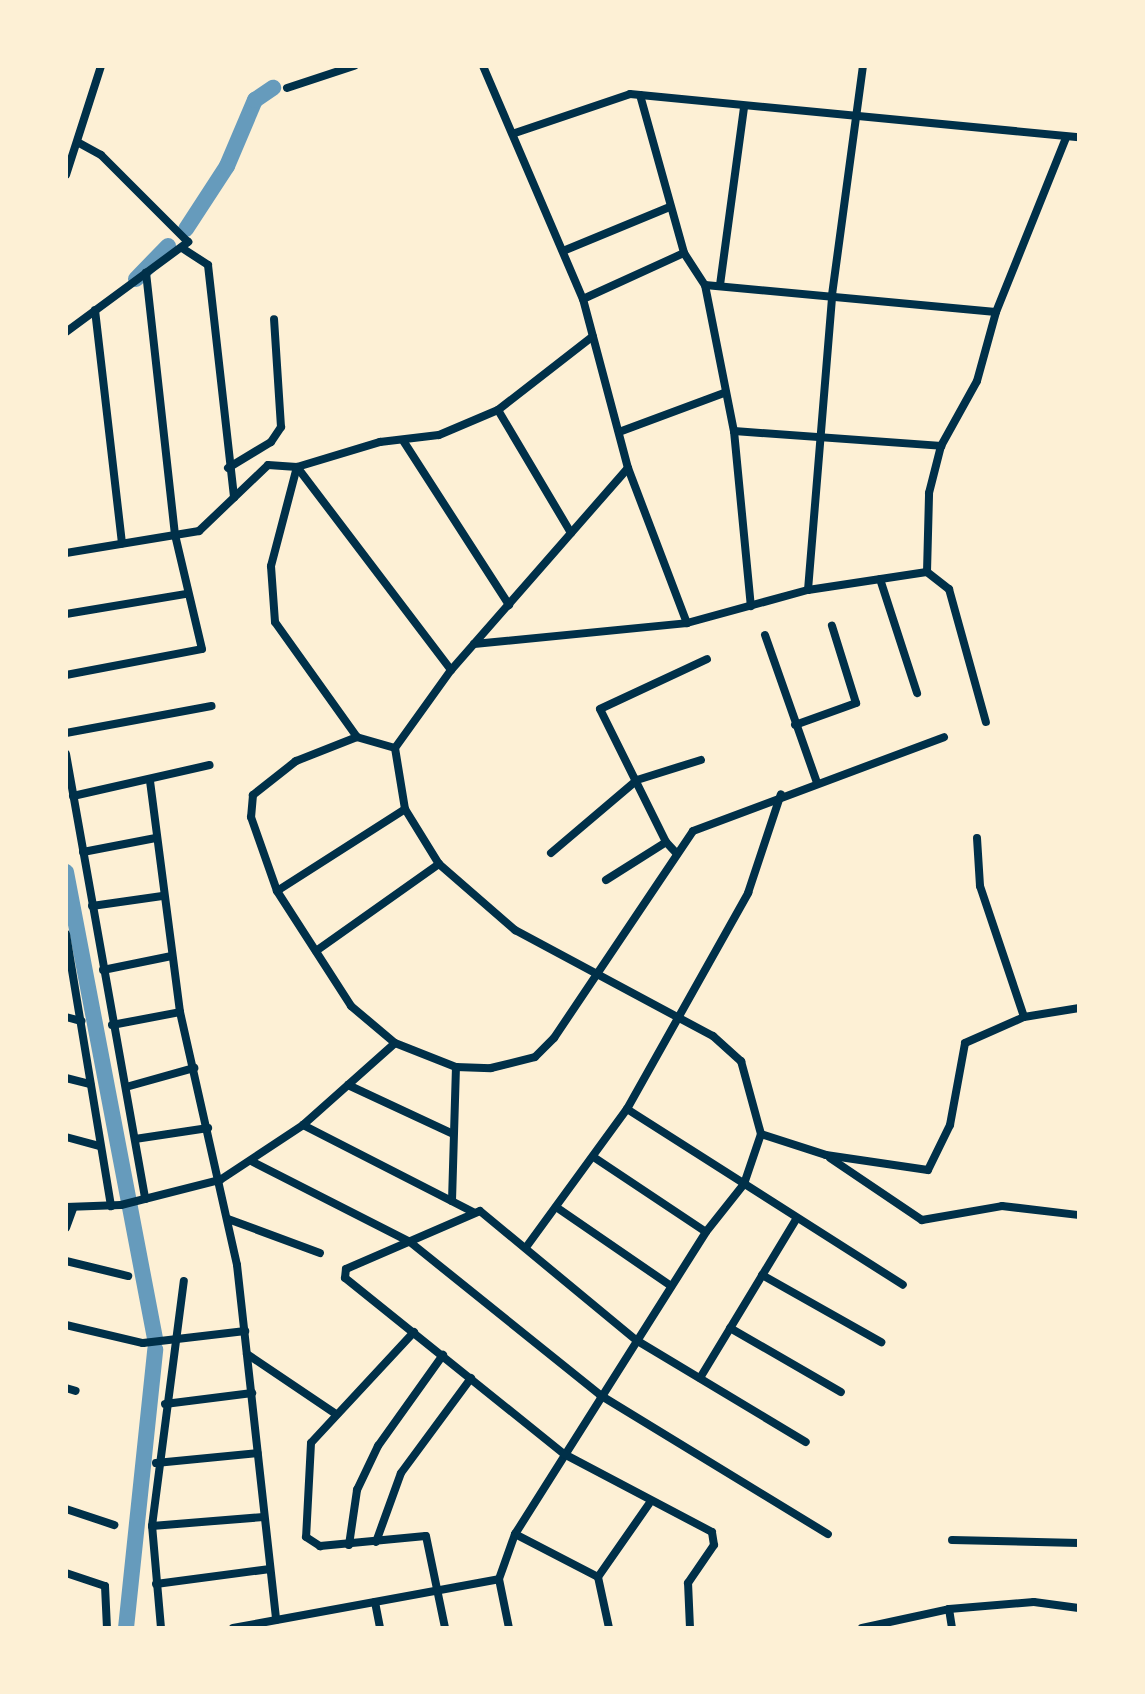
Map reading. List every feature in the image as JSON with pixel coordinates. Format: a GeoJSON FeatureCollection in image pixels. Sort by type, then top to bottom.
{"type":"FeatureCollection","features":[{"type":"Feature","properties":{"kind":"street"},"geometry":{"type":"LineString","coordinates":[[66,175],[79,143],[101,66]]}},
{"type":"Feature","properties":{"kind":"street"},"geometry":{"type":"LineString","coordinates":[[287,88],[354,66]]}},
{"type":"Feature","properties":{"kind":"street"},"geometry":{"type":"LineString","coordinates":[[483,66],[515,133],[583,299],[628,468],[687,623]]}},
{"type":"Feature","properties":{"kind":"street"},"geometry":{"type":"LineString","coordinates":[[808,590],[817,439],[832,295],[863,66]]}},
{"type":"Feature","properties":{"kind":"street"},"geometry":{"type":"LineString","coordinates":[[515,133],[640,95],[855,118],[1079,137]]}},
{"type":"Feature","properties":{"kind":"street"},"geometry":{"type":"LineString","coordinates":[[640,95],[684,253],[705,285],[724,393],[734,431],[751,606]]}},
{"type":"Feature","properties":{"kind":"street"},"geometry":{"type":"LineString","coordinates":[[720,285],[744,107]]}},
{"type":"Feature","properties":{"kind":"street"},"geometry":{"type":"LineString","coordinates":[[927,572],[929,493],[941,446],[977,381],[996,312],[1066,138]]}},
{"type":"Feature","properties":{"kind":"street"},"geometry":{"type":"LineString","coordinates":[[66,332],[182,248],[186,236],[79,143]]}},
{"type":"Feature","properties":{"kind":"street"},"geometry":{"type":"LineString","coordinates":[[563,251],[670,207]]}},
{"type":"Feature","properties":{"kind":"street"},"geometry":{"type":"LineString","coordinates":[[182,248],[208,265],[228,468],[234,498]]}},
{"type":"Feature","properties":{"kind":"street"},"geometry":{"type":"LineString","coordinates":[[583,299],[684,253]]}},
{"type":"Feature","properties":{"kind":"street"},"geometry":{"type":"LineString","coordinates":[[66,675],[202,649],[186,594],[175,535],[146,273]]}},
{"type":"Feature","properties":{"kind":"street"},"geometry":{"type":"LineString","coordinates":[[705,285],[996,312]]}},
{"type":"Feature","properties":{"kind":"street"},"geometry":{"type":"LineString","coordinates":[[95,310],[122,543]]}},
{"type":"Feature","properties":{"kind":"street"},"geometry":{"type":"LineString","coordinates":[[228,468],[271,442],[281,427],[274,319]]}},
{"type":"Feature","properties":{"kind":"street"},"geometry":{"type":"LineString","coordinates":[[66,553],[175,535],[212,524],[259,469],[297,467],[404,442],[498,410],[593,336]]}},
{"type":"Feature","properties":{"kind":"street"},"geometry":{"type":"LineString","coordinates":[[619,432],[724,393]]}},
{"type":"Feature","properties":{"kind":"street"},"geometry":{"type":"LineString","coordinates":[[498,410],[571,533]]}},
{"type":"Feature","properties":{"kind":"street"},"geometry":{"type":"LineString","coordinates":[[734,431],[941,446]]}},
{"type":"Feature","properties":{"kind":"street"},"geometry":{"type":"LineString","coordinates":[[404,442],[509,605]]}},
{"type":"Feature","properties":{"kind":"street"},"geometry":{"type":"LineString","coordinates":[[297,467],[451,670]]}},
{"type":"Feature","properties":{"kind":"street"},"geometry":{"type":"LineString","coordinates":[[297,467],[271,566],[272,609],[291,652],[357,737],[395,748]]}},
{"type":"Feature","properties":{"kind":"street"},"geometry":{"type":"LineString","coordinates":[[509,1628],[499,1579],[515,1534],[600,1395],[706,1232],[744,1184],[761,1134],[741,1061],[681,1019],[515,930],[439,864],[405,809],[395,748],[451,670],[628,468]]}},
{"type":"Feature","properties":{"kind":"street"},"geometry":{"type":"LineString","coordinates":[[474,644],[687,623],[808,590],[927,572],[949,589],[986,722]]}},
{"type":"Feature","properties":{"kind":"street"},"geometry":{"type":"LineString","coordinates":[[880,579],[917,693]]}},
{"type":"Feature","properties":{"kind":"street"},"geometry":{"type":"LineString","coordinates":[[66,614],[186,594]]}},
{"type":"Feature","properties":{"kind":"street"},"geometry":{"type":"LineString","coordinates":[[795,725],[856,703],[832,626]]}},
{"type":"Feature","properties":{"kind":"street"},"geometry":{"type":"LineString","coordinates":[[765,635],[817,783]]}},
{"type":"Feature","properties":{"kind":"street"},"geometry":{"type":"LineString","coordinates":[[677,854],[666,842],[600,709],[707,659]]}},
{"type":"Feature","properties":{"kind":"street"},"geometry":{"type":"LineString","coordinates":[[66,733],[212,706]]}},
{"type":"Feature","properties":{"kind":"street"},"geometry":{"type":"LineString","coordinates":[[357,737],[296,761],[253,795],[251,817],[277,891],[351,1006],[395,1043],[456,1067],[491,1068],[535,1057],[596,976],[693,831],[781,794],[944,737]]}},
{"type":"Feature","properties":{"kind":"street"},"geometry":{"type":"LineString","coordinates":[[66,754],[112,1025],[135,1139],[142,1200]]}},
{"type":"Feature","properties":{"kind":"street"},"geometry":{"type":"LineString","coordinates":[[551,853],[637,780],[701,760]]}},
{"type":"Feature","properties":{"kind":"street"},"geometry":{"type":"LineString","coordinates":[[73,796],[210,765]]}},
{"type":"Feature","properties":{"kind":"street"},"geometry":{"type":"LineString","coordinates":[[150,781],[162,896],[180,1012],[228,1219],[245,1331],[270,1569],[281,1619],[288,1628]]}},
{"type":"Feature","properties":{"kind":"street"},"geometry":{"type":"LineString","coordinates":[[527,1246],[559,1209],[595,1158],[681,1019],[748,893],[781,794]]}},
{"type":"Feature","properties":{"kind":"street"},"geometry":{"type":"LineString","coordinates":[[277,891],[405,809]]}},
{"type":"Feature","properties":{"kind":"street"},"geometry":{"type":"LineString","coordinates":[[83,852],[156,838]]}},
{"type":"Feature","properties":{"kind":"street"},"geometry":{"type":"LineString","coordinates":[[977,838],[980,886],[1024,1017]]}},
{"type":"Feature","properties":{"kind":"street"},"geometry":{"type":"LineString","coordinates":[[606,880],[666,842]]}},
{"type":"Feature","properties":{"kind":"street"},"geometry":{"type":"LineString","coordinates":[[316,951],[439,864]]}},
{"type":"Feature","properties":{"kind":"street"},"geometry":{"type":"LineString","coordinates":[[92,906],[162,896]]}},
{"type":"Feature","properties":{"kind":"street"},"geometry":{"type":"LineString","coordinates":[[66,934],[100,1146],[116,1205]]}},
{"type":"Feature","properties":{"kind":"street"},"geometry":{"type":"LineString","coordinates":[[103,970],[172,956]]}},
{"type":"Feature","properties":{"kind":"street"},"geometry":{"type":"LineString","coordinates":[[761,1134],[826,1155],[932,1169],[950,1125],[960,1049],[1024,1017],[1079,1008]]}},
{"type":"Feature","properties":{"kind":"street"},"geometry":{"type":"LineString","coordinates":[[112,1025],[180,1012]]}},
{"type":"Feature","properties":{"kind":"street"},"geometry":{"type":"LineString","coordinates":[[66,1017],[81,1021]]}},
{"type":"Feature","properties":{"kind":"street"},"geometry":{"type":"LineString","coordinates":[[66,1228],[70,1208],[142,1200],[220,1180],[253,1162],[303,1125],[395,1043]]}},
{"type":"Feature","properties":{"kind":"street"},"geometry":{"type":"LineString","coordinates":[[452,1201],[451,1133],[456,1067]]}},
{"type":"Feature","properties":{"kind":"street"},"geometry":{"type":"LineString","coordinates":[[126,1087],[194,1068]]}},
{"type":"Feature","properties":{"kind":"street"},"geometry":{"type":"LineString","coordinates":[[66,1078],[90,1084]]}},
{"type":"Feature","properties":{"kind":"street"},"geometry":{"type":"LineString","coordinates":[[348,1085],[451,1133]]}},
{"type":"Feature","properties":{"kind":"street"},"geometry":{"type":"LineString","coordinates":[[627,1109],[744,1184],[795,1221],[903,1285]]}},
{"type":"Feature","properties":{"kind":"street"},"geometry":{"type":"LineString","coordinates":[[303,1125],[473,1212],[527,1246],[636,1340],[806,1442]]}},
{"type":"Feature","properties":{"kind":"street"},"geometry":{"type":"LineString","coordinates":[[135,1139],[208,1128]]}},
{"type":"Feature","properties":{"kind":"street"},"geometry":{"type":"LineString","coordinates":[[66,1137],[100,1146]]}},
{"type":"Feature","properties":{"kind":"street"},"geometry":{"type":"LineString","coordinates":[[826,1155],[922,1220],[1002,1206],[1079,1215]]}},
{"type":"Feature","properties":{"kind":"street"},"geometry":{"type":"LineString","coordinates":[[595,1158],[706,1232]]}},
{"type":"Feature","properties":{"kind":"street"},"geometry":{"type":"LineString","coordinates":[[253,1162],[410,1242],[600,1395],[828,1534]]}},
{"type":"Feature","properties":{"kind":"street"},"geometry":{"type":"LineString","coordinates":[[559,1209],[671,1286]]}},
{"type":"Feature","properties":{"kind":"street"},"geometry":{"type":"LineString","coordinates":[[473,1212],[344,1274],[564,1454],[649,1504],[715,1536],[688,1583],[690,1628]]}},
{"type":"Feature","properties":{"kind":"street"},"geometry":{"type":"LineString","coordinates":[[228,1219],[320,1253]]}},
{"type":"Feature","properties":{"kind":"street"},"geometry":{"type":"LineString","coordinates":[[700,1378],[795,1221]]}},
{"type":"Feature","properties":{"kind":"street"},"geometry":{"type":"LineString","coordinates":[[66,1261],[128,1276]]}},
{"type":"Feature","properties":{"kind":"street"},"geometry":{"type":"LineString","coordinates":[[762,1275],[881,1342]]}},
{"type":"Feature","properties":{"kind":"street"},"geometry":{"type":"LineString","coordinates":[[161,1628],[152,1526],[156,1463],[184,1281]]}},
{"type":"Feature","properties":{"kind":"street"},"geometry":{"type":"LineString","coordinates":[[66,1325],[143,1343],[245,1331]]}},
{"type":"Feature","properties":{"kind":"street"},"geometry":{"type":"LineString","coordinates":[[730,1328],[841,1392]]}},
{"type":"Feature","properties":{"kind":"street"},"geometry":{"type":"LineString","coordinates":[[414,1332],[311,1443],[306,1537],[312,1546],[426,1536],[445,1628]]}},
{"type":"Feature","properties":{"kind":"street"},"geometry":{"type":"LineString","coordinates":[[247,1354],[336,1414]]}},
{"type":"Feature","properties":{"kind":"street"},"geometry":{"type":"LineString","coordinates":[[349,1545],[357,1490],[378,1446],[443,1355]]}},
{"type":"Feature","properties":{"kind":"street"},"geometry":{"type":"LineString","coordinates":[[376,1542],[401,1473],[471,1378]]}},
{"type":"Feature","properties":{"kind":"street"},"geometry":{"type":"LineString","coordinates":[[165,1404],[252,1393]]}},
{"type":"Feature","properties":{"kind":"street"},"geometry":{"type":"LineString","coordinates":[[156,1463],[258,1453]]}},
{"type":"Feature","properties":{"kind":"street"},"geometry":{"type":"LineString","coordinates":[[609,1628],[598,1577],[649,1504]]}},
{"type":"Feature","properties":{"kind":"street"},"geometry":{"type":"LineString","coordinates":[[66,1509],[114,1525]]}},
{"type":"Feature","properties":{"kind":"street"},"geometry":{"type":"LineString","coordinates":[[152,1526],[264,1517]]}},
{"type":"Feature","properties":{"kind":"street"},"geometry":{"type":"LineString","coordinates":[[515,1534],[598,1577]]}},
{"type":"Feature","properties":{"kind":"street"},"geometry":{"type":"LineString","coordinates":[[952,1540],[1079,1543]]}},
{"type":"Feature","properties":{"kind":"street"},"geometry":{"type":"LineString","coordinates":[[156,1584],[270,1569]]}},
{"type":"Feature","properties":{"kind":"street"},"geometry":{"type":"LineString","coordinates":[[66,1573],[105,1586],[107,1628]]}},
{"type":"Feature","properties":{"kind":"street"},"geometry":{"type":"LineString","coordinates":[[233,1628],[499,1579]]}},
{"type":"Feature","properties":{"kind":"street"},"geometry":{"type":"LineString","coordinates":[[375,1602],[380,1628]]}},
{"type":"Feature","properties":{"kind":"street"},"geometry":{"type":"LineString","coordinates":[[862,1628],[949,1609],[1034,1602],[1079,1608]]}},
{"type":"Feature","properties":{"kind":"street"},"geometry":{"type":"LineString","coordinates":[[949,1609],[952,1628]]}},
{"type":"Feature","properties":{"kind":"waterway"},"geometry":{"type":"LineString","coordinates":[[186,229],[227,166],[255,100],[273,88]]}},
{"type":"Feature","properties":{"kind":"waterway"},"geometry":{"type":"LineString","coordinates":[[136,279],[168,246]]}},
{"type":"Feature","properties":{"kind":"waterway"},"geometry":{"type":"LineString","coordinates":[[66,872],[155,1339]]}},
{"type":"Feature","properties":{"kind":"waterway"},"geometry":{"type":"LineString","coordinates":[[126,1628],[155,1350]]}}]}
